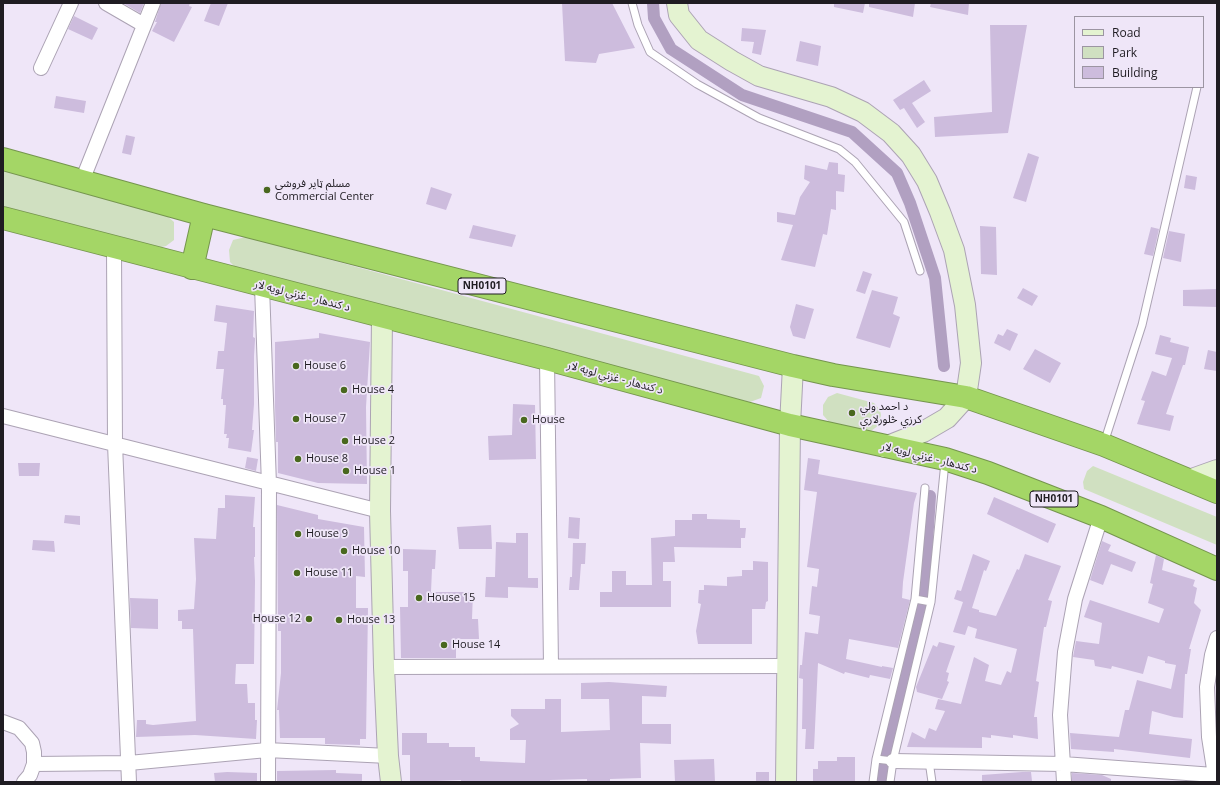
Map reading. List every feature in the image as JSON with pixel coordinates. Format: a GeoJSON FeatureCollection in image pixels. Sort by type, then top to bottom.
{"type":"FeatureCollection","features":[{"type":"Feature","properties":{"kind":"highway","name":"NH0101"},"geometry":{"type":"LineString","coordinates":[[3,159],[204,215],[793,366],[966,397],[1104,445],[1217,492]]}},
{"type":"Feature","properties":{"kind":"highway"},"geometry":{"type":"LineString","coordinates":[[192,268],[204,215]]}},
{"type":"Feature","properties":{"kind":"highway","name":"د کندهار - غزني لويه لار"},"geometry":{"type":"LineString","coordinates":[[3,218],[114,248],[548,359],[790,425],[945,459],[988,473],[1101,518],[1217,569]]}},
{"type":"Feature","properties":{"kind":"main road"},"geometry":{"type":"LineString","coordinates":[[677,3],[679,14],[699,40],[759,76],[831,97],[863,112],[891,132],[911,155],[927,181],[954,250],[965,305],[971,363],[966,397],[947,418],[923,432],[885,447]]}},
{"type":"Feature","properties":{"kind":"main road"},"geometry":{"type":"LineString","coordinates":[[382,317],[380,511],[384,667],[388,756],[391,782]]}},
{"type":"Feature","properties":{"kind":"main road"},"geometry":{"type":"LineString","coordinates":[[786,782],[790,425],[793,366]]}},
{"type":"Feature","properties":{"kind":"main road"},"geometry":{"type":"LineString","coordinates":[[1189,480],[1217,470]]}},
{"type":"Feature","properties":{"kind":"street"},"geometry":{"type":"LineString","coordinates":[[41,68],[71,3]]}},
{"type":"Feature","properties":{"kind":"street"},"geometry":{"type":"LineString","coordinates":[[106,3],[144,25]]}},
{"type":"Feature","properties":{"kind":"street"},"geometry":{"type":"LineString","coordinates":[[82,181],[153,3]]}},
{"type":"Feature","properties":{"kind":"street"},"geometry":{"type":"LineString","coordinates":[[114,248],[115,444],[129,782]]}},
{"type":"Feature","properties":{"kind":"street"},"geometry":{"type":"LineString","coordinates":[[262,286],[269,485],[268,782]]}},
{"type":"Feature","properties":{"kind":"street"},"geometry":{"type":"LineString","coordinates":[[548,359],[551,666]]}},
{"type":"Feature","properties":{"kind":"street"},"geometry":{"type":"LineString","coordinates":[[3,416],[269,485],[380,511]]}},
{"type":"Feature","properties":{"kind":"street"},"geometry":{"type":"LineString","coordinates":[[1064,782],[1060,715],[1065,652],[1075,599],[1101,518]]}},
{"type":"Feature","properties":{"kind":"street"},"geometry":{"type":"LineString","coordinates":[[891,761],[1063,764],[1215,778],[1209,737],[1207,686],[1212,654],[1217,638]]}},
{"type":"Feature","properties":{"kind":"street"},"geometry":{"type":"LineString","coordinates":[[384,667],[787,666]]}},
{"type":"Feature","properties":{"kind":"street"},"geometry":{"type":"LineString","coordinates":[[3,722],[19,728],[26,734],[34,752],[34,764],[30,775],[24,782]]}},
{"type":"Feature","properties":{"kind":"street"},"geometry":{"type":"LineString","coordinates":[[34,764],[129,763],[268,750],[388,756]]}},
{"type":"Feature","properties":{"kind":"lane"},"geometry":{"type":"LineString","coordinates":[[632,3],[638,25],[650,52],[697,84],[759,118],[839,149],[855,162],[904,222],[920,271]]}},
{"type":"Feature","properties":{"kind":"lane"},"geometry":{"type":"LineString","coordinates":[[1104,445],[1142,324],[1196,88]]}},
{"type":"Feature","properties":{"kind":"lane"},"geometry":{"type":"LineString","coordinates":[[890,782],[891,761],[931,602],[945,459]]}},
{"type":"Feature","properties":{"kind":"lane"},"geometry":{"type":"LineString","coordinates":[[873,782],[876,759],[914,599],[925,488]]}},
{"type":"Feature","properties":{"kind":"lane"},"geometry":{"type":"LineString","coordinates":[[914,599],[931,602]]}},
{"type":"Feature","properties":{"kind":"lane"},"geometry":{"type":"LineString","coordinates":[[876,759],[891,761]]}},
{"type":"Feature","properties":{"kind":"lane"},"geometry":{"type":"LineString","coordinates":[[929,761],[932,782]]}},
{"type":"Feature","properties":{"kind":"green space"},"geometry":{"type":"Polygon","coordinates":[[[3,170],[166,215],[174,222],[174,240],[166,246],[157,248],[3,206],[3,170]]]}},
{"type":"Feature","properties":{"kind":"green space"},"geometry":{"type":"Polygon","coordinates":[[[246,237],[759,376],[764,386],[761,398],[750,402],[241,273],[230,262],[229,250],[233,240],[246,237]]]}},
{"type":"Feature","properties":{"kind":"green space"},"geometry":{"type":"Polygon","coordinates":[[[837,393],[874,403],[880,410],[881,415],[879,425],[871,431],[866,432],[830,423],[823,415],[823,405],[828,397],[837,393]]]}},
{"type":"Feature","properties":{"kind":"green space"},"geometry":{"type":"Polygon","coordinates":[[[1093,466],[1217,517],[1217,545],[1084,489],[1083,482],[1087,471],[1093,466]]]}},
{"type":"Feature","properties":{"kind":"building"},"geometry":{"type":"Polygon","coordinates":[[[123,3],[144,3],[140,13],[123,3]]]}},
{"type":"Feature","properties":{"kind":"building"},"geometry":{"type":"Polygon","coordinates":[[[161,3],[190,3],[189,6],[192,7],[174,42],[152,31],[157,22],[155,22],[161,3]]]}},
{"type":"Feature","properties":{"kind":"building"},"geometry":{"type":"Polygon","coordinates":[[[211,3],[228,3],[219,26],[204,21],[211,3]]]}},
{"type":"Feature","properties":{"kind":"building"},"geometry":{"type":"Polygon","coordinates":[[[562,3],[612,3],[635,48],[599,54],[596,63],[565,61],[562,3]]]}},
{"type":"Feature","properties":{"kind":"building"},"geometry":{"type":"Polygon","coordinates":[[[834,3],[865,3],[863,13],[834,7],[834,3]]]}},
{"type":"Feature","properties":{"kind":"building"},"geometry":{"type":"Polygon","coordinates":[[[869,3],[915,3],[913,17],[869,7],[869,3]]]}},
{"type":"Feature","properties":{"kind":"building"},"geometry":{"type":"Polygon","coordinates":[[[931,3],[969,3],[968,15],[930,7],[931,3]]]}},
{"type":"Feature","properties":{"kind":"building"},"geometry":{"type":"Polygon","coordinates":[[[74,16],[98,28],[92,40],[68,29],[74,16]]]}},
{"type":"Feature","properties":{"kind":"building"},"geometry":{"type":"Polygon","coordinates":[[[990,25],[1027,25],[1008,133],[935,137],[934,117],[992,112],[990,25]]]}},
{"type":"Feature","properties":{"kind":"building"},"geometry":{"type":"Polygon","coordinates":[[[742,28],[766,30],[761,55],[752,53],[754,42],[741,41],[742,28]]]}},
{"type":"Feature","properties":{"kind":"building"},"geometry":{"type":"Polygon","coordinates":[[[800,41],[821,46],[818,66],[796,61],[800,41]]]}},
{"type":"Feature","properties":{"kind":"building"},"geometry":{"type":"Polygon","coordinates":[[[924,80],[931,91],[912,103],[925,122],[917,128],[904,108],[900,110],[893,100],[924,80]]]}},
{"type":"Feature","properties":{"kind":"building"},"geometry":{"type":"Polygon","coordinates":[[[56,96],[86,101],[84,113],[54,108],[56,96]]]}},
{"type":"Feature","properties":{"kind":"building"},"geometry":{"type":"Polygon","coordinates":[[[126,135],[135,137],[131,155],[122,153],[126,135]]]}},
{"type":"Feature","properties":{"kind":"building"},"geometry":{"type":"Polygon","coordinates":[[[1028,153],[1039,157],[1026,202],[1013,198],[1028,153]]]}},
{"type":"Feature","properties":{"kind":"building"},"geometry":{"type":"Polygon","coordinates":[[[829,162],[838,163],[838,174],[845,175],[844,192],[836,191],[836,210],[831,209],[827,235],[823,234],[815,267],[781,260],[793,225],[777,222],[777,212],[795,215],[800,197],[810,182],[804,179],[805,165],[827,170],[829,162]]]}},
{"type":"Feature","properties":{"kind":"building"},"geometry":{"type":"Polygon","coordinates":[[[1186,175],[1197,177],[1195,190],[1184,188],[1186,175]]]}},
{"type":"Feature","properties":{"kind":"building"},"geometry":{"type":"Polygon","coordinates":[[[431,187],[452,194],[446,210],[426,204],[431,187]]]}},
{"type":"Feature","properties":{"kind":"building"},"geometry":{"type":"Polygon","coordinates":[[[473,225],[516,235],[512,247],[469,238],[473,225]]]}},
{"type":"Feature","properties":{"kind":"building"},"geometry":{"type":"Polygon","coordinates":[[[980,226],[996,227],[997,275],[981,274],[980,226]]]}},
{"type":"Feature","properties":{"kind":"building"},"geometry":{"type":"Polygon","coordinates":[[[1151,227],[1159,229],[1153,256],[1144,254],[1151,227]]]}},
{"type":"Feature","properties":{"kind":"building"},"geometry":{"type":"Polygon","coordinates":[[[1169,231],[1185,234],[1181,262],[1163,258],[1169,231]]]}},
{"type":"Feature","properties":{"kind":"building"},"geometry":{"type":"Polygon","coordinates":[[[863,271],[872,274],[865,294],[856,291],[863,271]]]}},
{"type":"Feature","properties":{"kind":"building"},"geometry":{"type":"Polygon","coordinates":[[[1023,288],[1038,296],[1032,306],[1017,298],[1023,288]]]}},
{"type":"Feature","properties":{"kind":"building"},"geometry":{"type":"Polygon","coordinates":[[[1217,289],[1217,307],[1183,306],[1183,290],[1217,289]]]}},
{"type":"Feature","properties":{"kind":"building"},"geometry":{"type":"Polygon","coordinates":[[[872,290],[898,297],[893,314],[900,317],[890,348],[856,338],[872,290]]]}},
{"type":"Feature","properties":{"kind":"building"},"geometry":{"type":"Polygon","coordinates":[[[796,304],[814,309],[805,339],[793,336],[790,327],[796,304]]]}},
{"type":"Feature","properties":{"kind":"building"},"geometry":{"type":"Polygon","coordinates":[[[216,305],[254,311],[254,404],[252,430],[254,430],[251,452],[228,448],[229,438],[226,438],[227,434],[224,434],[226,405],[223,405],[223,399],[221,399],[224,369],[216,369],[218,351],[224,351],[227,323],[214,321],[216,305]]]}},
{"type":"Feature","properties":{"kind":"building"},"geometry":{"type":"Polygon","coordinates":[[[1007,329],[1018,334],[1010,351],[994,343],[998,334],[1003,336],[1007,329]]]}},
{"type":"Feature","properties":{"kind":"building"},"geometry":{"type":"Polygon","coordinates":[[[319,333],[370,342],[366,407],[367,484],[318,483],[278,473],[278,442],[276,442],[275,406],[275,342],[319,338],[319,333]]]}},
{"type":"Feature","properties":{"kind":"building"},"geometry":{"type":"Polygon","coordinates":[[[1160,335],[1171,338],[1170,342],[1189,347],[1185,365],[1183,365],[1166,414],[1174,416],[1170,431],[1137,424],[1145,401],[1141,400],[1152,371],[1166,376],[1172,358],[1155,354],[1160,335]]]}},
{"type":"Feature","properties":{"kind":"building"},"geometry":{"type":"Polygon","coordinates":[[[1035,349],[1061,363],[1050,383],[1023,369],[1035,349]]]}},
{"type":"Feature","properties":{"kind":"building"},"geometry":{"type":"Polygon","coordinates":[[[1208,350],[1217,352],[1217,371],[1204,369],[1208,350]]]}},
{"type":"Feature","properties":{"kind":"building","name":"House"},"geometry":{"type":"Polygon","coordinates":[[[513,404],[535,405],[536,459],[489,460],[488,436],[512,435],[513,404]]]}},
{"type":"Feature","properties":{"kind":"building"},"geometry":{"type":"Polygon","coordinates":[[[247,457],[258,459],[256,471],[245,468],[247,457]]]}},
{"type":"Feature","properties":{"kind":"building"},"geometry":{"type":"Polygon","coordinates":[[[808,458],[820,460],[818,474],[917,493],[914,503],[903,582],[902,598],[910,600],[898,648],[849,639],[846,659],[893,668],[890,679],[870,675],[869,678],[845,672],[844,674],[818,663],[814,749],[805,749],[806,729],[802,729],[803,679],[799,678],[800,665],[802,665],[805,632],[818,634],[820,616],[809,614],[812,586],[817,587],[819,569],[807,567],[817,492],[804,490],[808,458]]]}},
{"type":"Feature","properties":{"kind":"building"},"geometry":{"type":"Polygon","coordinates":[[[18,463],[40,463],[39,476],[19,476],[18,463]]]}},
{"type":"Feature","properties":{"kind":"building"},"geometry":{"type":"Polygon","coordinates":[[[225,495],[255,497],[253,527],[255,527],[254,664],[236,664],[235,684],[247,684],[248,703],[255,703],[255,720],[257,720],[256,739],[195,735],[136,737],[137,720],[146,720],[146,724],[153,725],[196,721],[193,629],[182,629],[182,621],[178,621],[178,610],[194,609],[196,579],[194,538],[216,539],[218,508],[225,508],[225,495]]]}},
{"type":"Feature","properties":{"kind":"building"},"geometry":{"type":"Polygon","coordinates":[[[994,497],[1056,524],[1048,543],[987,514],[994,497]]]}},
{"type":"Feature","properties":{"kind":"building"},"geometry":{"type":"Polygon","coordinates":[[[277,505],[318,515],[318,519],[364,527],[365,577],[356,576],[356,608],[368,608],[366,739],[360,739],[360,745],[325,744],[325,738],[280,738],[279,710],[277,710],[281,673],[281,631],[278,631],[277,505]]]}},
{"type":"Feature","properties":{"kind":"building"},"geometry":{"type":"Polygon","coordinates":[[[692,514],[707,514],[707,519],[740,520],[740,528],[746,528],[745,538],[741,538],[741,548],[674,547],[675,562],[663,562],[663,581],[671,581],[671,607],[600,607],[600,592],[612,592],[612,571],[626,571],[626,585],[652,585],[651,538],[675,536],[675,520],[692,520],[692,514]]]}},
{"type":"Feature","properties":{"kind":"building"},"geometry":{"type":"Polygon","coordinates":[[[65,515],[80,516],[80,525],[64,523],[65,515]]]}},
{"type":"Feature","properties":{"kind":"building"},"geometry":{"type":"Polygon","coordinates":[[[569,517],[580,518],[579,539],[568,538],[569,517]]]}},
{"type":"Feature","properties":{"kind":"building"},"geometry":{"type":"Polygon","coordinates":[[[491,525],[492,549],[459,549],[457,527],[491,525]]]}},
{"type":"Feature","properties":{"kind":"building"},"geometry":{"type":"Polygon","coordinates":[[[516,533],[528,533],[528,578],[538,578],[538,588],[508,587],[508,598],[485,597],[486,577],[495,577],[496,542],[516,543],[516,533]]]}},
{"type":"Feature","properties":{"kind":"building"},"geometry":{"type":"Polygon","coordinates":[[[33,540],[54,541],[55,552],[32,550],[33,540]]]}},
{"type":"Feature","properties":{"kind":"building"},"geometry":{"type":"Polygon","coordinates":[[[1102,541],[1111,545],[1108,551],[1136,562],[1132,572],[1111,564],[1103,585],[1090,580],[1102,541]]]}},
{"type":"Feature","properties":{"kind":"building"},"geometry":{"type":"Polygon","coordinates":[[[573,543],[586,543],[585,564],[581,564],[579,590],[569,590],[570,577],[572,577],[573,543]]]}},
{"type":"Feature","properties":{"kind":"building"},"geometry":{"type":"Polygon","coordinates":[[[403,549],[436,550],[435,569],[432,569],[431,592],[473,592],[472,619],[478,619],[479,639],[456,639],[456,658],[401,658],[400,607],[408,607],[408,571],[403,571],[403,549]]]}},
{"type":"Feature","properties":{"kind":"building"},"geometry":{"type":"Polygon","coordinates":[[[973,554],[990,561],[986,571],[984,570],[972,608],[979,610],[979,612],[996,616],[1017,569],[1019,570],[1025,554],[1061,566],[1048,600],[1052,601],[1046,627],[1044,627],[1036,681],[1039,682],[1034,717],[1037,717],[1038,739],[1013,735],[1013,738],[991,735],[991,738],[982,737],[982,748],[907,747],[912,732],[925,739],[929,728],[936,731],[945,711],[935,709],[938,699],[961,704],[974,657],[989,665],[985,681],[1001,685],[1007,671],[1011,673],[1017,649],[975,638],[977,629],[968,626],[965,635],[953,632],[963,602],[954,599],[957,590],[961,591],[973,554]]]}},
{"type":"Feature","properties":{"kind":"building"},"geometry":{"type":"Polygon","coordinates":[[[1156,555],[1164,559],[1162,570],[1195,580],[1193,586],[1197,588],[1194,603],[1201,610],[1189,649],[1191,649],[1187,674],[1185,674],[1183,718],[1152,711],[1149,734],[1192,739],[1190,758],[1114,749],[1114,752],[1071,749],[1070,733],[1119,737],[1125,710],[1129,710],[1137,680],[1171,689],[1176,665],[1165,663],[1165,661],[1148,656],[1143,674],[1112,666],[1111,669],[1095,666],[1094,660],[1073,657],[1076,641],[1099,644],[1102,623],[1084,617],[1090,600],[1159,623],[1164,609],[1148,603],[1153,584],[1150,583],[1156,555]]]}},
{"type":"Feature","properties":{"kind":"building"},"geometry":{"type":"Polygon","coordinates":[[[753,561],[768,562],[768,601],[766,602],[765,609],[752,609],[752,644],[698,644],[696,631],[701,604],[698,603],[699,590],[704,590],[704,585],[727,586],[727,577],[742,576],[742,570],[753,570],[753,561]]]}},
{"type":"Feature","properties":{"kind":"building"},"geometry":{"type":"Polygon","coordinates":[[[130,598],[158,599],[158,629],[131,628],[130,598]]]}},
{"type":"Feature","properties":{"kind":"building"},"geometry":{"type":"Polygon","coordinates":[[[939,642],[955,646],[946,672],[949,673],[947,681],[949,682],[942,699],[917,692],[916,687],[933,645],[937,647],[939,642]]]}},
{"type":"Feature","properties":{"kind":"building"},"geometry":{"type":"Polygon","coordinates":[[[609,682],[667,686],[666,697],[642,696],[642,724],[671,724],[671,744],[640,743],[641,778],[610,779],[610,782],[587,782],[587,779],[550,780],[550,782],[461,782],[461,780],[410,782],[410,755],[402,755],[402,733],[427,733],[427,743],[449,743],[449,747],[475,747],[475,757],[480,757],[480,761],[525,763],[526,740],[510,740],[510,729],[519,724],[511,716],[511,709],[545,709],[545,699],[561,699],[561,732],[610,730],[609,699],[581,699],[581,683],[609,682]]]}},
{"type":"Feature","properties":{"kind":"building"},"geometry":{"type":"Polygon","coordinates":[[[837,757],[855,757],[855,782],[813,782],[813,769],[818,769],[818,761],[837,761],[837,757]]]}},
{"type":"Feature","properties":{"kind":"building"},"geometry":{"type":"Polygon","coordinates":[[[714,759],[715,782],[675,782],[674,760],[714,759]]]}},
{"type":"Feature","properties":{"kind":"building"},"geometry":{"type":"Polygon","coordinates":[[[336,770],[336,773],[362,774],[362,782],[277,782],[277,771],[336,770]]]}},
{"type":"Feature","properties":{"kind":"building"},"geometry":{"type":"Polygon","coordinates":[[[756,772],[769,772],[769,782],[756,782],[756,772]]]}},
{"type":"Feature","properties":{"kind":"building"},"geometry":{"type":"Polygon","coordinates":[[[1031,772],[1032,781],[982,782],[982,775],[1031,772]]]}},
{"type":"Feature","properties":{"kind":"building"},"geometry":{"type":"Polygon","coordinates":[[[214,773],[257,773],[257,782],[215,782],[214,773]]]}},
{"type":"Feature","properties":{"kind":"building"},"geometry":{"type":"Polygon","coordinates":[[[1072,773],[1102,775],[1111,779],[1111,782],[1072,782],[1072,773]]]}},
{"type":"Feature","properties":{"kind":"waterway"},"geometry":{"type":"LineString","coordinates":[[653,3],[654,18],[671,49],[742,95],[852,132],[897,173],[910,203],[935,278],[944,366]]}},
{"type":"Feature","properties":{"kind":"waterway"},"geometry":{"type":"LineString","coordinates":[[882,782],[890,735],[924,589],[930,496]]}},
{"type":"Feature","properties":{"kind":"place","name":"مسلم ټایر فروشي Commercial Center"},"geometry":{"type":"Point","coordinates":[267,190]}},
{"type":"Feature","properties":{"kind":"place","name":"House 6"},"geometry":{"type":"Point","coordinates":[296,366]}},
{"type":"Feature","properties":{"kind":"place","name":"House 4"},"geometry":{"type":"Point","coordinates":[344,390]}},
{"type":"Feature","properties":{"kind":"place","name":"د احمد ولي کرزي څلورلارې"},"geometry":{"type":"Point","coordinates":[852,413]}},
{"type":"Feature","properties":{"kind":"place","name":"House 7"},"geometry":{"type":"Point","coordinates":[296,419]}},
{"type":"Feature","properties":{"kind":"place","name":"House"},"geometry":{"type":"Point","coordinates":[524,420]}},
{"type":"Feature","properties":{"kind":"place","name":"House 2"},"geometry":{"type":"Point","coordinates":[345,441]}},
{"type":"Feature","properties":{"kind":"place","name":"House 8"},"geometry":{"type":"Point","coordinates":[298,459]}},
{"type":"Feature","properties":{"kind":"place","name":"House 1"},"geometry":{"type":"Point","coordinates":[346,471]}},
{"type":"Feature","properties":{"kind":"place","name":"House 9"},"geometry":{"type":"Point","coordinates":[298,534]}},
{"type":"Feature","properties":{"kind":"place","name":"House 10"},"geometry":{"type":"Point","coordinates":[344,551]}},
{"type":"Feature","properties":{"kind":"place","name":"House 11"},"geometry":{"type":"Point","coordinates":[297,573]}},
{"type":"Feature","properties":{"kind":"place","name":"House 15"},"geometry":{"type":"Point","coordinates":[419,598]}},
{"type":"Feature","properties":{"kind":"place","name":"House 12"},"geometry":{"type":"Point","coordinates":[309,619]}},
{"type":"Feature","properties":{"kind":"place","name":"House 13"},"geometry":{"type":"Point","coordinates":[339,620]}},
{"type":"Feature","properties":{"kind":"place","name":"House 14"},"geometry":{"type":"Point","coordinates":[444,645]}}]}
